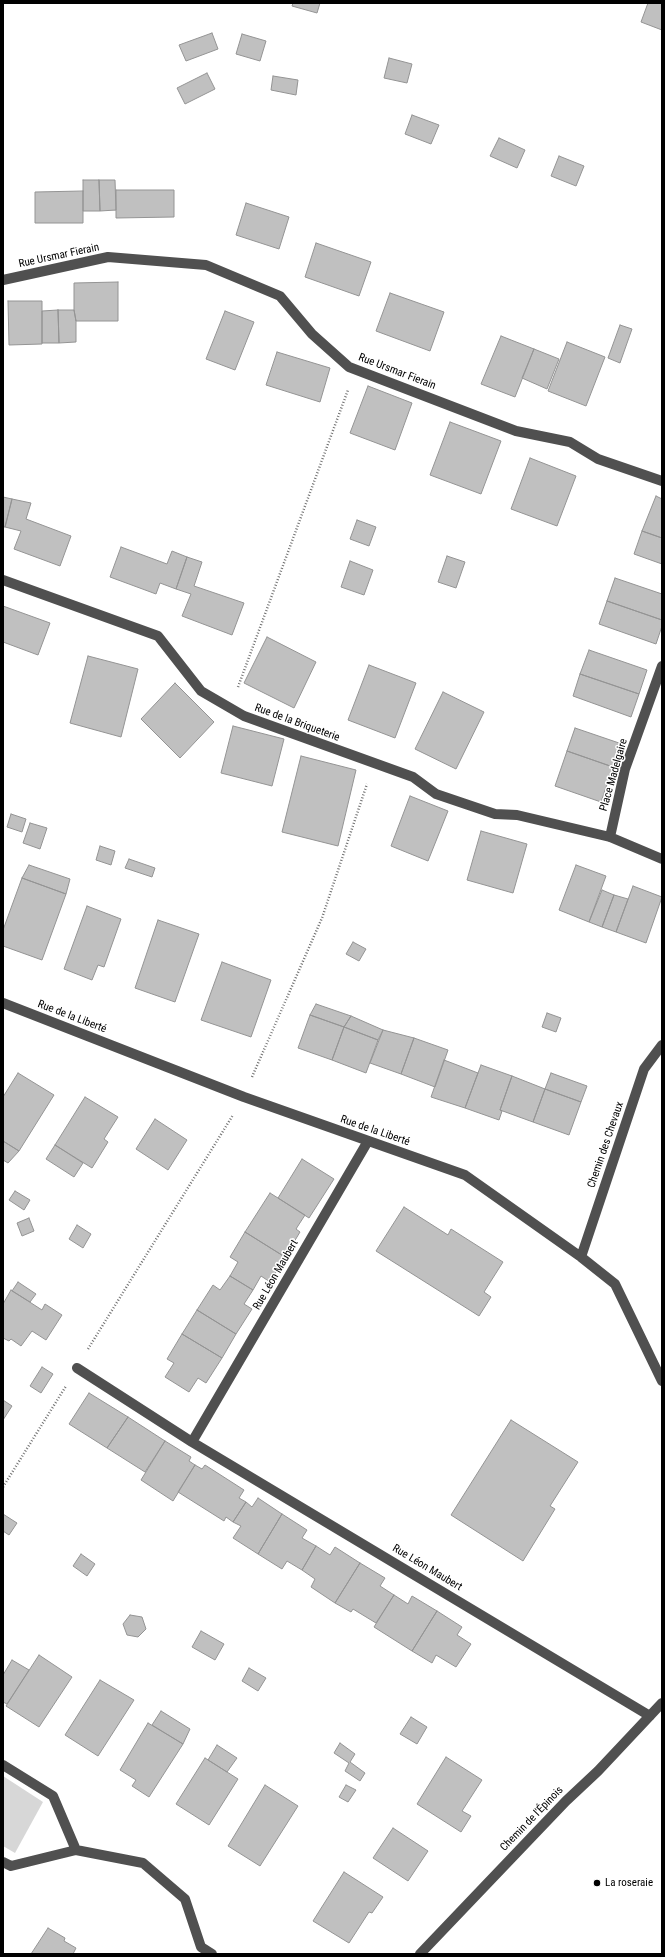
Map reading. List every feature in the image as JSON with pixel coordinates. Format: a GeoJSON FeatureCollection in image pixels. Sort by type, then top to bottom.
{"type":"FeatureCollection","features":[{"type":"Feature","properties":{"kind":"street","name":"Rue Ursmar Fierain"},"geometry":{"type":"LineString","coordinates":[[3,280],[108,257],[206,265],[280,296],[312,334],[349,366],[516,431],[570,442],[598,459],[662,481]]}},
{"type":"Feature","properties":{"kind":"street","name":"Rue de la Briqueterie"},"geometry":{"type":"LineString","coordinates":[[3,580],[158,636],[201,691],[244,716],[413,777],[436,794],[495,814],[517,815],[610,838]]}},
{"type":"Feature","properties":{"kind":"street","name":"Place Madelgaire"},"geometry":{"type":"LineString","coordinates":[[610,838],[625,768],[662,666]]}},
{"type":"Feature","properties":{"kind":"street"},"geometry":{"type":"LineString","coordinates":[[610,838],[662,859]]}},
{"type":"Feature","properties":{"kind":"street","name":"Rue de la Liberté"},"geometry":{"type":"LineString","coordinates":[[3,1003],[244,1097],[465,1175],[581,1257],[615,1284],[662,1381]]}},
{"type":"Feature","properties":{"kind":"street","name":"Chemin des Chevaux"},"geometry":{"type":"LineString","coordinates":[[581,1257],[644,1069],[662,1045]]}},
{"type":"Feature","properties":{"kind":"street","name":"Rue Léon Maubert"},"geometry":{"type":"LineString","coordinates":[[192,1442],[368,1141]]}},
{"type":"Feature","properties":{"kind":"street","name":"Rue Léon Maubert"},"geometry":{"type":"LineString","coordinates":[[76,1368],[192,1442],[650,1716]]}},
{"type":"Feature","properties":{"kind":"street","name":"Chemin de l'Épinois"},"geometry":{"type":"LineString","coordinates":[[420,1954],[662,1703]]}},
{"type":"Feature","properties":{"kind":"street"},"geometry":{"type":"LineString","coordinates":[[3,1765],[53,1796],[76,1850]]}},
{"type":"Feature","properties":{"kind":"street"},"geometry":{"type":"LineString","coordinates":[[3,1862],[11,1866],[76,1850],[143,1863],[185,1899],[201,1947],[212,1954]]}},
{"type":"Feature","properties":{"kind":"path"},"geometry":{"type":"LineString","coordinates":[[230,708],[356,369]]}},
{"type":"Feature","properties":{"kind":"path"},"geometry":{"type":"LineString","coordinates":[[3,1487],[244,1097],[322,918],[374,763]]}},
{"type":"Feature","properties":{"kind":"shaded area"},"geometry":{"type":"Polygon","coordinates":[[[3,1776],[43,1802],[15,1853],[3,1846],[3,1776]]]}},
{"type":"Feature","properties":{"kind":"building"},"geometry":{"type":"Polygon","coordinates":[[[293,3],[320,3],[317,13],[292,6],[293,3]]]}},
{"type":"Feature","properties":{"kind":"building"},"geometry":{"type":"Polygon","coordinates":[[[648,3],[662,3],[662,30],[641,22],[648,3]]]}},
{"type":"Feature","properties":{"kind":"building"},"geometry":{"type":"Polygon","coordinates":[[[212,33],[218,49],[186,61],[179,45],[212,33]]]}},
{"type":"Feature","properties":{"kind":"building"},"geometry":{"type":"Polygon","coordinates":[[[242,34],[266,41],[260,61],[236,54],[242,34]]]}},
{"type":"Feature","properties":{"kind":"building"},"geometry":{"type":"Polygon","coordinates":[[[389,58],[412,64],[407,83],[384,78],[389,58]]]}},
{"type":"Feature","properties":{"kind":"building"},"geometry":{"type":"Polygon","coordinates":[[[207,73],[215,89],[185,104],[177,88],[207,73]]]}},
{"type":"Feature","properties":{"kind":"building"},"geometry":{"type":"Polygon","coordinates":[[[273,76],[298,80],[296,95],[271,90],[273,76]]]}},
{"type":"Feature","properties":{"kind":"building"},"geometry":{"type":"Polygon","coordinates":[[[412,115],[439,125],[431,144],[405,134],[412,115]]]}},
{"type":"Feature","properties":{"kind":"building"},"geometry":{"type":"Polygon","coordinates":[[[499,138],[525,150],[517,168],[490,156],[499,138]]]}},
{"type":"Feature","properties":{"kind":"building"},"geometry":{"type":"Polygon","coordinates":[[[559,156],[584,166],[576,186],[551,176],[559,156]]]}},
{"type":"Feature","properties":{"kind":"building"},"geometry":{"type":"Polygon","coordinates":[[[83,180],[99,180],[100,211],[83,211],[83,180]]]}},
{"type":"Feature","properties":{"kind":"building"},"geometry":{"type":"Polygon","coordinates":[[[99,180],[115,180],[116,210],[100,211],[99,180]]]}},
{"type":"Feature","properties":{"kind":"building"},"geometry":{"type":"Polygon","coordinates":[[[116,190],[174,190],[174,217],[116,218],[116,190]]]}},
{"type":"Feature","properties":{"kind":"building"},"geometry":{"type":"Polygon","coordinates":[[[83,191],[83,223],[35,223],[35,192],[83,191]]]}},
{"type":"Feature","properties":{"kind":"building"},"geometry":{"type":"Polygon","coordinates":[[[246,203],[289,217],[279,249],[236,235],[246,203]]]}},
{"type":"Feature","properties":{"kind":"building"},"geometry":{"type":"Polygon","coordinates":[[[316,243],[371,262],[359,296],[305,277],[316,243]]]}},
{"type":"Feature","properties":{"kind":"building"},"geometry":{"type":"Polygon","coordinates":[[[118,282],[118,321],[76,321],[74,310],[74,283],[118,282]]]}},
{"type":"Feature","properties":{"kind":"building"},"geometry":{"type":"Polygon","coordinates":[[[390,293],[444,312],[430,351],[376,331],[390,293]]]}},
{"type":"Feature","properties":{"kind":"building"},"geometry":{"type":"Polygon","coordinates":[[[8,301],[42,301],[42,344],[9,345],[8,301]]]}},
{"type":"Feature","properties":{"kind":"building"},"geometry":{"type":"Polygon","coordinates":[[[58,310],[59,343],[42,343],[42,311],[58,310]]]}},
{"type":"Feature","properties":{"kind":"building"},"geometry":{"type":"Polygon","coordinates":[[[58,310],[74,310],[76,321],[76,342],[59,343],[58,310]]]}},
{"type":"Feature","properties":{"kind":"building"},"geometry":{"type":"Polygon","coordinates":[[[225,311],[254,322],[235,370],[206,359],[225,311]]]}},
{"type":"Feature","properties":{"kind":"building"},"geometry":{"type":"Polygon","coordinates":[[[620,325],[632,329],[620,363],[608,358],[620,325]]]}},
{"type":"Feature","properties":{"kind":"building"},"geometry":{"type":"Polygon","coordinates":[[[501,336],[534,349],[515,397],[481,384],[501,336]]]}},
{"type":"Feature","properties":{"kind":"building"},"geometry":{"type":"Polygon","coordinates":[[[567,342],[605,357],[586,406],[548,391],[567,342]]]}},
{"type":"Feature","properties":{"kind":"building"},"geometry":{"type":"Polygon","coordinates":[[[534,349],[559,359],[547,389],[522,378],[534,349]]]}},
{"type":"Feature","properties":{"kind":"building"},"geometry":{"type":"Polygon","coordinates":[[[277,352],[330,368],[320,402],[266,385],[277,352]]]}},
{"type":"Feature","properties":{"kind":"building"},"geometry":{"type":"Polygon","coordinates":[[[368,386],[412,403],[395,450],[350,433],[368,386]]]}},
{"type":"Feature","properties":{"kind":"building"},"geometry":{"type":"Polygon","coordinates":[[[450,422],[501,441],[481,494],[430,475],[450,422]]]}},
{"type":"Feature","properties":{"kind":"building"},"geometry":{"type":"Polygon","coordinates":[[[530,458],[576,476],[557,526],[511,509],[530,458]]]}},
{"type":"Feature","properties":{"kind":"building"},"geometry":{"type":"Polygon","coordinates":[[[656,496],[662,499],[662,538],[642,531],[656,496]]]}},
{"type":"Feature","properties":{"kind":"building"},"geometry":{"type":"Polygon","coordinates":[[[3,497],[12,499],[5,527],[3,527],[3,497]]]}},
{"type":"Feature","properties":{"kind":"building"},"geometry":{"type":"Polygon","coordinates":[[[12,499],[31,503],[26,519],[71,536],[60,566],[14,549],[21,531],[5,527],[12,499]]]}},
{"type":"Feature","properties":{"kind":"building"},"geometry":{"type":"Polygon","coordinates":[[[357,520],[376,527],[369,546],[350,539],[357,520]]]}},
{"type":"Feature","properties":{"kind":"building"},"geometry":{"type":"Polygon","coordinates":[[[642,531],[662,538],[662,564],[634,554],[642,531]]]}},
{"type":"Feature","properties":{"kind":"building"},"geometry":{"type":"Polygon","coordinates":[[[121,547],[167,564],[172,551],[187,557],[176,589],[160,583],[156,594],[110,577],[121,547]]]}},
{"type":"Feature","properties":{"kind":"building"},"geometry":{"type":"Polygon","coordinates":[[[447,556],[465,562],[456,588],[438,582],[447,556]]]}},
{"type":"Feature","properties":{"kind":"building"},"geometry":{"type":"Polygon","coordinates":[[[187,557],[202,562],[194,586],[244,603],[232,635],[182,616],[191,594],[176,589],[187,557]]]}},
{"type":"Feature","properties":{"kind":"building"},"geometry":{"type":"Polygon","coordinates":[[[350,561],[373,570],[364,595],[341,587],[350,561]]]}},
{"type":"Feature","properties":{"kind":"building"},"geometry":{"type":"Polygon","coordinates":[[[615,578],[662,594],[662,620],[607,601],[615,578]]]}},
{"type":"Feature","properties":{"kind":"building"},"geometry":{"type":"Polygon","coordinates":[[[607,601],[662,620],[662,626],[656,644],[599,624],[607,601]]]}},
{"type":"Feature","properties":{"kind":"building"},"geometry":{"type":"Polygon","coordinates":[[[3,606],[50,623],[38,655],[3,642],[3,606]]]}},
{"type":"Feature","properties":{"kind":"building"},"geometry":{"type":"Polygon","coordinates":[[[267,637],[316,662],[294,708],[244,683],[267,637]]]}},
{"type":"Feature","properties":{"kind":"building"},"geometry":{"type":"Polygon","coordinates":[[[589,650],[647,670],[639,694],[580,674],[589,650]]]}},
{"type":"Feature","properties":{"kind":"building"},"geometry":{"type":"Polygon","coordinates":[[[88,656],[138,669],[121,737],[70,723],[88,656]]]}},
{"type":"Feature","properties":{"kind":"building"},"geometry":{"type":"Polygon","coordinates":[[[369,665],[416,683],[395,738],[348,720],[369,665]]]}},
{"type":"Feature","properties":{"kind":"building"},"geometry":{"type":"Polygon","coordinates":[[[580,674],[639,694],[631,717],[573,696],[580,674]]]}},
{"type":"Feature","properties":{"kind":"building"},"geometry":{"type":"Polygon","coordinates":[[[175,683],[214,722],[180,758],[141,719],[175,683]]]}},
{"type":"Feature","properties":{"kind":"building"},"geometry":{"type":"Polygon","coordinates":[[[443,692],[484,712],[456,769],[415,749],[443,692]]]}},
{"type":"Feature","properties":{"kind":"building"},"geometry":{"type":"Polygon","coordinates":[[[233,726],[284,739],[272,786],[221,773],[233,726]]]}},
{"type":"Feature","properties":{"kind":"building"},"geometry":{"type":"Polygon","coordinates":[[[575,728],[622,744],[613,767],[567,751],[575,728]]]}},
{"type":"Feature","properties":{"kind":"building"},"geometry":{"type":"Polygon","coordinates":[[[567,751],[613,767],[601,802],[555,786],[567,751]]]}},
{"type":"Feature","properties":{"kind":"building"},"geometry":{"type":"Polygon","coordinates":[[[301,756],[356,770],[338,846],[282,832],[301,756]]]}},
{"type":"Feature","properties":{"kind":"building"},"geometry":{"type":"Polygon","coordinates":[[[410,796],[448,811],[428,861],[391,846],[410,796]]]}},
{"type":"Feature","properties":{"kind":"building"},"geometry":{"type":"Polygon","coordinates":[[[11,814],[26,819],[22,832],[7,827],[11,814]]]}},
{"type":"Feature","properties":{"kind":"building"},"geometry":{"type":"Polygon","coordinates":[[[30,823],[47,828],[40,849],[23,843],[30,823]]]}},
{"type":"Feature","properties":{"kind":"building"},"geometry":{"type":"Polygon","coordinates":[[[481,831],[527,844],[513,893],[467,880],[481,831]]]}},
{"type":"Feature","properties":{"kind":"building"},"geometry":{"type":"Polygon","coordinates":[[[100,846],[115,851],[111,865],[96,860],[100,846]]]}},
{"type":"Feature","properties":{"kind":"building"},"geometry":{"type":"Polygon","coordinates":[[[129,859],[155,868],[152,877],[125,868],[129,859]]]}},
{"type":"Feature","properties":{"kind":"building"},"geometry":{"type":"Polygon","coordinates":[[[29,865],[70,879],[66,894],[22,878],[29,865]]]}},
{"type":"Feature","properties":{"kind":"building"},"geometry":{"type":"Polygon","coordinates":[[[576,865],[606,876],[589,922],[559,910],[576,865]]]}},
{"type":"Feature","properties":{"kind":"building"},"geometry":{"type":"Polygon","coordinates":[[[22,878],[66,894],[42,960],[3,946],[3,930],[22,878]]]}},
{"type":"Feature","properties":{"kind":"building"},"geometry":{"type":"Polygon","coordinates":[[[633,886],[662,897],[646,943],[616,932],[633,886]]]}},
{"type":"Feature","properties":{"kind":"building"},"geometry":{"type":"Polygon","coordinates":[[[602,890],[614,895],[602,927],[589,922],[602,890]]]}},
{"type":"Feature","properties":{"kind":"building"},"geometry":{"type":"Polygon","coordinates":[[[614,895],[628,899],[616,932],[602,927],[614,895]]]}},
{"type":"Feature","properties":{"kind":"building"},"geometry":{"type":"Polygon","coordinates":[[[87,906],[121,919],[104,967],[98,965],[92,980],[64,969],[87,906]]]}},
{"type":"Feature","properties":{"kind":"building"},"geometry":{"type":"Polygon","coordinates":[[[158,920],[199,934],[175,1002],[135,988],[158,920]]]}},
{"type":"Feature","properties":{"kind":"building"},"geometry":{"type":"Polygon","coordinates":[[[353,942],[366,949],[359,961],[346,954],[353,942]]]}},
{"type":"Feature","properties":{"kind":"building"},"geometry":{"type":"Polygon","coordinates":[[[222,962],[271,980],[251,1037],[201,1020],[222,962]]]}},
{"type":"Feature","properties":{"kind":"building"},"geometry":{"type":"Polygon","coordinates":[[[316,1004],[351,1016],[344,1027],[310,1015],[316,1004]]]}},
{"type":"Feature","properties":{"kind":"building"},"geometry":{"type":"Polygon","coordinates":[[[547,1013],[561,1018],[556,1032],[542,1027],[547,1013]]]}},
{"type":"Feature","properties":{"kind":"building"},"geometry":{"type":"Polygon","coordinates":[[[310,1015],[344,1027],[332,1060],[298,1048],[310,1015]]]}},
{"type":"Feature","properties":{"kind":"building"},"geometry":{"type":"Polygon","coordinates":[[[351,1016],[383,1030],[378,1040],[344,1027],[351,1016]]]}},
{"type":"Feature","properties":{"kind":"building"},"geometry":{"type":"Polygon","coordinates":[[[344,1027],[378,1040],[366,1073],[332,1060],[344,1027]]]}},
{"type":"Feature","properties":{"kind":"building"},"geometry":{"type":"Polygon","coordinates":[[[383,1030],[414,1038],[401,1074],[370,1063],[383,1030]]]}},
{"type":"Feature","properties":{"kind":"building"},"geometry":{"type":"Polygon","coordinates":[[[414,1038],[448,1050],[435,1087],[401,1074],[414,1038]]]}},
{"type":"Feature","properties":{"kind":"building"},"geometry":{"type":"Polygon","coordinates":[[[444,1060],[478,1073],[465,1108],[431,1097],[444,1060]]]}},
{"type":"Feature","properties":{"kind":"building"},"geometry":{"type":"Polygon","coordinates":[[[481,1065],[512,1076],[500,1110],[502,1111],[499,1120],[465,1108],[481,1065]]]}},
{"type":"Feature","properties":{"kind":"building"},"geometry":{"type":"Polygon","coordinates":[[[18,1073],[54,1095],[19,1151],[3,1141],[3,1097],[18,1073]]]}},
{"type":"Feature","properties":{"kind":"building"},"geometry":{"type":"Polygon","coordinates":[[[551,1073],[587,1086],[581,1102],[545,1089],[551,1073]]]}},
{"type":"Feature","properties":{"kind":"building"},"geometry":{"type":"Polygon","coordinates":[[[512,1076],[545,1089],[533,1122],[500,1110],[512,1076]]]}},
{"type":"Feature","properties":{"kind":"building"},"geometry":{"type":"Polygon","coordinates":[[[545,1089],[581,1102],[569,1135],[533,1122],[545,1089]]]}},
{"type":"Feature","properties":{"kind":"building"},"geometry":{"type":"Polygon","coordinates":[[[85,1097],[118,1117],[104,1139],[108,1142],[92,1168],[55,1145],[85,1097]]]}},
{"type":"Feature","properties":{"kind":"building"},"geometry":{"type":"Polygon","coordinates":[[[155,1119],[187,1140],[168,1170],[136,1149],[155,1119]]]}},
{"type":"Feature","properties":{"kind":"building"},"geometry":{"type":"Polygon","coordinates":[[[3,1141],[19,1151],[8,1163],[3,1160],[3,1141]]]}},
{"type":"Feature","properties":{"kind":"building"},"geometry":{"type":"Polygon","coordinates":[[[55,1145],[83,1163],[74,1177],[46,1159],[55,1145]]]}},
{"type":"Feature","properties":{"kind":"building"},"geometry":{"type":"Polygon","coordinates":[[[302,1159],[334,1179],[309,1218],[278,1198],[302,1159]]]}},
{"type":"Feature","properties":{"kind":"building"},"geometry":{"type":"Polygon","coordinates":[[[15,1191],[30,1200],[24,1210],[9,1200],[15,1191]]]}},
{"type":"Feature","properties":{"kind":"building"},"geometry":{"type":"Polygon","coordinates":[[[270,1193],[305,1215],[296,1229],[300,1232],[285,1257],[245,1232],[270,1193]]]}},
{"type":"Feature","properties":{"kind":"building"},"geometry":{"type":"Polygon","coordinates":[[[404,1207],[448,1235],[451,1229],[503,1262],[484,1292],[491,1297],[479,1316],[376,1251],[404,1207]]]}},
{"type":"Feature","properties":{"kind":"building"},"geometry":{"type":"Polygon","coordinates":[[[29,1218],[34,1231],[22,1236],[17,1223],[29,1218]]]}},
{"type":"Feature","properties":{"kind":"building"},"geometry":{"type":"Polygon","coordinates":[[[77,1225],[91,1234],[83,1248],[69,1239],[77,1225]]]}},
{"type":"Feature","properties":{"kind":"building"},"geometry":{"type":"Polygon","coordinates":[[[245,1232],[285,1257],[270,1282],[261,1276],[253,1290],[230,1276],[238,1262],[230,1257],[245,1232]]]}},
{"type":"Feature","properties":{"kind":"building"},"geometry":{"type":"Polygon","coordinates":[[[230,1276],[253,1290],[244,1304],[252,1309],[236,1334],[197,1310],[213,1285],[220,1290],[230,1276]]]}},
{"type":"Feature","properties":{"kind":"building"},"geometry":{"type":"Polygon","coordinates":[[[18,1282],[36,1294],[30,1302],[12,1291],[18,1282]]]}},
{"type":"Feature","properties":{"kind":"building"},"geometry":{"type":"Polygon","coordinates":[[[11,1290],[42,1310],[45,1304],[62,1315],[46,1340],[32,1331],[21,1346],[11,1339],[9,1341],[3,1338],[3,1304],[11,1290]]]}},
{"type":"Feature","properties":{"kind":"building"},"geometry":{"type":"Polygon","coordinates":[[[197,1310],[236,1334],[222,1358],[182,1334],[197,1310]]]}},
{"type":"Feature","properties":{"kind":"building"},"geometry":{"type":"Polygon","coordinates":[[[182,1334],[222,1358],[206,1383],[198,1378],[189,1392],[165,1377],[174,1363],[167,1359],[182,1334]]]}},
{"type":"Feature","properties":{"kind":"building"},"geometry":{"type":"Polygon","coordinates":[[[42,1367],[53,1374],[41,1393],[30,1386],[42,1367]]]}},
{"type":"Feature","properties":{"kind":"building"},"geometry":{"type":"Polygon","coordinates":[[[89,1393],[128,1417],[107,1448],[69,1424],[89,1393]]]}},
{"type":"Feature","properties":{"kind":"building"},"geometry":{"type":"Polygon","coordinates":[[[3,1400],[12,1406],[3,1420],[3,1400]]]}},
{"type":"Feature","properties":{"kind":"building"},"geometry":{"type":"Polygon","coordinates":[[[128,1417],[165,1441],[145,1472],[107,1448],[128,1417]]]}},
{"type":"Feature","properties":{"kind":"building"},"geometry":{"type":"Polygon","coordinates":[[[511,1420],[578,1462],[550,1506],[555,1509],[523,1561],[451,1515],[511,1420]]]}},
{"type":"Feature","properties":{"kind":"building"},"geometry":{"type":"Polygon","coordinates":[[[165,1441],[191,1457],[189,1461],[195,1465],[173,1501],[141,1480],[165,1441]]]}},
{"type":"Feature","properties":{"kind":"building"},"geometry":{"type":"Polygon","coordinates":[[[195,1465],[202,1469],[205,1465],[244,1490],[239,1498],[246,1502],[233,1522],[226,1517],[224,1521],[178,1492],[195,1465]]]}},
{"type":"Feature","properties":{"kind":"building"},"geometry":{"type":"Polygon","coordinates":[[[258,1498],[282,1514],[258,1554],[233,1538],[241,1526],[233,1522],[246,1502],[252,1507],[258,1498]]]}},
{"type":"Feature","properties":{"kind":"building"},"geometry":{"type":"Polygon","coordinates":[[[3,1514],[17,1523],[9,1535],[3,1531],[3,1514]]]}},
{"type":"Feature","properties":{"kind":"building"},"geometry":{"type":"Polygon","coordinates":[[[282,1514],[307,1530],[302,1538],[316,1546],[302,1570],[287,1561],[282,1569],[258,1554],[282,1514]]]}},
{"type":"Feature","properties":{"kind":"building"},"geometry":{"type":"Polygon","coordinates":[[[316,1546],[330,1555],[335,1547],[360,1563],[335,1603],[311,1587],[315,1579],[302,1570],[316,1546]]]}},
{"type":"Feature","properties":{"kind":"building"},"geometry":{"type":"Polygon","coordinates":[[[81,1554],[95,1564],[87,1576],[73,1566],[81,1554]]]}},
{"type":"Feature","properties":{"kind":"building"},"geometry":{"type":"Polygon","coordinates":[[[360,1563],[385,1578],[380,1586],[394,1595],[376,1623],[353,1609],[351,1612],[335,1603],[360,1563]]]}},
{"type":"Feature","properties":{"kind":"building"},"geometry":{"type":"Polygon","coordinates":[[[394,1595],[408,1604],[412,1596],[437,1611],[412,1651],[374,1627],[394,1595]]]}},
{"type":"Feature","properties":{"kind":"building"},"geometry":{"type":"Polygon","coordinates":[[[437,1611],[462,1627],[457,1635],[471,1644],[456,1667],[436,1655],[432,1663],[412,1651],[437,1611]]]}},
{"type":"Feature","properties":{"kind":"building"},"geometry":{"type":"Polygon","coordinates":[[[130,1615],[142,1617],[146,1629],[138,1637],[127,1635],[123,1624],[130,1615]]]}},
{"type":"Feature","properties":{"kind":"building"},"geometry":{"type":"Polygon","coordinates":[[[201,1631],[224,1644],[215,1660],[192,1647],[201,1631]]]}},
{"type":"Feature","properties":{"kind":"building"},"geometry":{"type":"Polygon","coordinates":[[[39,1655],[72,1677],[39,1727],[6,1706],[39,1655]]]}},
{"type":"Feature","properties":{"kind":"building"},"geometry":{"type":"Polygon","coordinates":[[[12,1660],[29,1670],[7,1704],[3,1702],[3,1675],[12,1660]]]}},
{"type":"Feature","properties":{"kind":"building"},"geometry":{"type":"Polygon","coordinates":[[[249,1668],[266,1678],[258,1691],[242,1681],[249,1668]]]}},
{"type":"Feature","properties":{"kind":"building"},"geometry":{"type":"Polygon","coordinates":[[[100,1680],[134,1700],[98,1756],[65,1735],[100,1680]]]}},
{"type":"Feature","properties":{"kind":"building"},"geometry":{"type":"Polygon","coordinates":[[[161,1711],[190,1729],[183,1744],[152,1725],[161,1711]]]}},
{"type":"Feature","properties":{"kind":"building"},"geometry":{"type":"Polygon","coordinates":[[[411,1717],[427,1727],[417,1744],[400,1734],[411,1717]]]}},
{"type":"Feature","properties":{"kind":"building"},"geometry":{"type":"Polygon","coordinates":[[[148,1723],[183,1744],[149,1797],[132,1786],[136,1780],[120,1770],[148,1723]]]}},
{"type":"Feature","properties":{"kind":"building"},"geometry":{"type":"Polygon","coordinates":[[[340,1743],[355,1754],[350,1762],[365,1773],[360,1781],[345,1771],[349,1763],[334,1753],[340,1743]]]}},
{"type":"Feature","properties":{"kind":"building"},"geometry":{"type":"Polygon","coordinates":[[[217,1745],[237,1758],[227,1772],[208,1760],[217,1745]]]}},
{"type":"Feature","properties":{"kind":"building"},"geometry":{"type":"Polygon","coordinates":[[[446,1757],[482,1780],[462,1811],[471,1816],[461,1832],[417,1804],[446,1757]]]}},
{"type":"Feature","properties":{"kind":"building"},"geometry":{"type":"Polygon","coordinates":[[[205,1758],[238,1779],[209,1825],[176,1804],[205,1758]]]}},
{"type":"Feature","properties":{"kind":"building"},"geometry":{"type":"Polygon","coordinates":[[[265,1785],[298,1806],[260,1866],[228,1846],[265,1785]]]}},
{"type":"Feature","properties":{"kind":"building"},"geometry":{"type":"Polygon","coordinates":[[[346,1785],[356,1790],[348,1802],[339,1797],[346,1785]]]}},
{"type":"Feature","properties":{"kind":"building"},"geometry":{"type":"Polygon","coordinates":[[[393,1828],[428,1851],[408,1881],[373,1858],[393,1828]]]}},
{"type":"Feature","properties":{"kind":"building"},"geometry":{"type":"Polygon","coordinates":[[[344,1872],[383,1897],[372,1913],[369,1912],[349,1943],[313,1921],[344,1872]]]}},
{"type":"Feature","properties":{"kind":"building"},"geometry":{"type":"Polygon","coordinates":[[[48,1928],[65,1938],[64,1941],[76,1948],[73,1954],[31,1954],[48,1928]]]}},
{"type":"Feature","properties":{"kind":"place","name":"La roseraie"},"geometry":{"type":"Point","coordinates":[597,1883]}}]}
